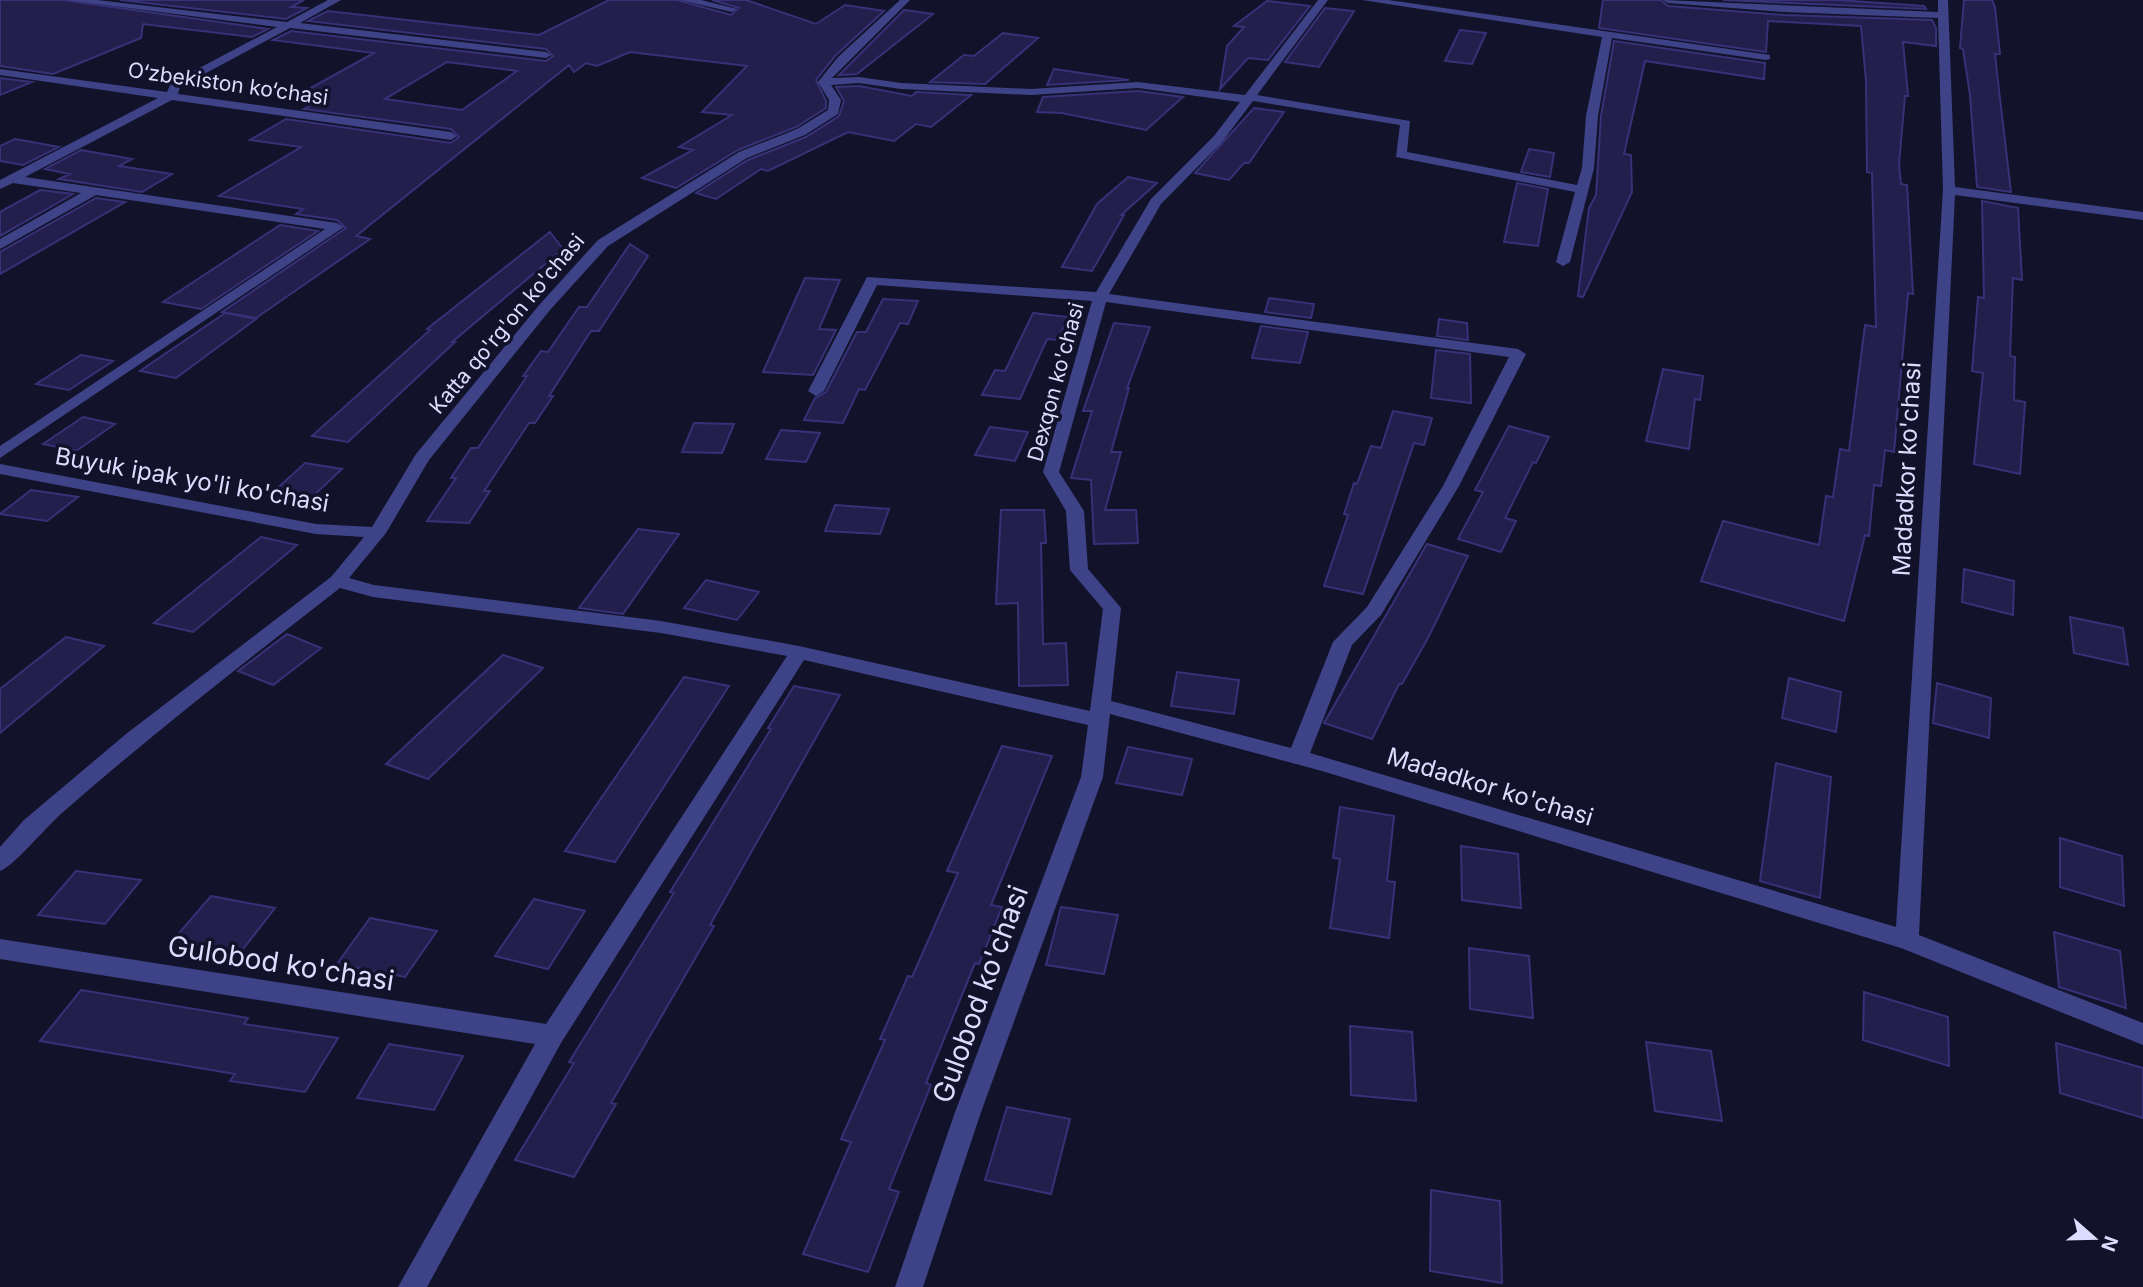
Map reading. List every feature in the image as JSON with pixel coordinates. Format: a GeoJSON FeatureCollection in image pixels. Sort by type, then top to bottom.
{"type":"FeatureCollection","features":[{"type":"Feature","properties":{"kind":"street"},"geometry":{"type":"LineString","coordinates":[[71,0],[546,55]]}},
{"type":"Feature","properties":{"kind":"street"},"geometry":{"type":"LineString","coordinates":[[6,182],[172,95],[175,85],[336,0]]}},
{"type":"Feature","properties":{"kind":"street"},"geometry":{"type":"LineString","coordinates":[[685,0],[732,9]]}},
{"type":"Feature","properties":{"kind":"street"},"geometry":{"type":"LineString","coordinates":[[824,82],[837,61],[894,14],[905,0]]}},
{"type":"Feature","properties":{"kind":"street","name":"Dexqon ko'chasi"},"geometry":{"type":"LineString","coordinates":[[1100,712],[1112,608],[1079,570],[1075,511],[1051,472],[1100,297],[1156,202],[1218,139],[1323,0]]}},
{"type":"Feature","properties":{"kind":"street"},"geometry":{"type":"LineString","coordinates":[[1367,0],[1607,37],[1766,57]]}},
{"type":"Feature","properties":{"kind":"street"},"geometry":{"type":"LineString","coordinates":[[1668,0],[1784,9],[1943,8]]}},
{"type":"Feature","properties":{"kind":"street","name":"Madadkor ko'chasi"},"geometry":{"type":"LineString","coordinates":[[1907,940],[1949,190],[1943,8]]}},
{"type":"Feature","properties":{"kind":"street"},"geometry":{"type":"LineString","coordinates":[[1563,262],[1588,168],[1592,116],[1607,37]]}},
{"type":"Feature","properties":{"kind":"street","name":"O‘zbekiston ko‘chasi"},"geometry":{"type":"LineString","coordinates":[[0,72],[451,136]]}},
{"type":"Feature","properties":{"kind":"street"},"geometry":{"type":"LineString","coordinates":[[824,82],[859,80],[901,86],[1031,92],[1138,85],[1248,98],[1406,123],[1400,154],[1582,190]]}},
{"type":"Feature","properties":{"kind":"street","name":"Katta qo'rg'on ko'chasi"},"geometry":{"type":"LineString","coordinates":[[377,533],[422,458],[545,307],[604,243],[743,155],[801,132],[834,112],[835,100],[824,82]]}},
{"type":"Feature","properties":{"kind":"street"},"geometry":{"type":"LineString","coordinates":[[0,453],[337,227],[94,191],[6,182]]}},
{"type":"Feature","properties":{"kind":"street"},"geometry":{"type":"LineString","coordinates":[[1949,190],[2143,216]]}},
{"type":"Feature","properties":{"kind":"street"},"geometry":{"type":"LineString","coordinates":[[0,245],[94,191]]}},
{"type":"Feature","properties":{"kind":"street"},"geometry":{"type":"LineString","coordinates":[[816,391],[872,280],[1100,297],[1518,354],[1444,497],[1374,611],[1343,642],[1298,757]]}},
{"type":"Feature","properties":{"kind":"street","name":"Buyuk ipak yo'li ko'chasi"},"geometry":{"type":"LineString","coordinates":[[0,470],[316,529],[377,533]]}},
{"type":"Feature","properties":{"kind":"street"},"geometry":{"type":"LineString","coordinates":[[0,862],[32,826],[133,739],[337,581],[377,533]]}},
{"type":"Feature","properties":{"kind":"street"},"geometry":{"type":"LineString","coordinates":[[337,581],[373,591],[661,627],[1100,712]]}},
{"type":"Feature","properties":{"kind":"street"},"geometry":{"type":"LineString","coordinates":[[412,1287],[552,1036],[799,652]]}},
{"type":"Feature","properties":{"kind":"street","name":"Madadkor ko'chasi"},"geometry":{"type":"LineString","coordinates":[[1100,712],[1298,757],[1907,940],[2143,1034]]}},
{"type":"Feature","properties":{"kind":"street","name":"Gulobod ko'chasi"},"geometry":{"type":"LineString","coordinates":[[909,1287],[967,1115],[1092,777],[1100,712]]}},
{"type":"Feature","properties":{"kind":"street","name":"Gulobod ko'chasi"},"geometry":{"type":"LineString","coordinates":[[0,949],[552,1036]]}},
{"type":"Feature","properties":{"kind":"building"},"geometry":{"type":"Polygon","coordinates":[[[0,0],[63,0],[268,29],[252,37],[143,24],[141,38],[53,74],[0,66],[0,0]]]}},
{"type":"Feature","properties":{"kind":"building"},"geometry":{"type":"Polygon","coordinates":[[[120,0],[304,0],[291,7],[307,8],[286,19],[120,0]]]}},
{"type":"Feature","properties":{"kind":"building"},"geometry":{"type":"Polygon","coordinates":[[[609,0],[677,0],[731,15],[739,8],[712,0],[746,0],[816,24],[845,5],[884,11],[836,55],[816,80],[826,101],[826,108],[796,127],[738,150],[676,188],[642,178],[693,150],[679,147],[732,115],[702,112],[747,66],[630,52],[597,66],[586,63],[574,72],[569,65],[356,236],[370,239],[256,318],[222,312],[346,228],[337,220],[296,214],[303,209],[219,196],[301,147],[250,140],[286,119],[451,143],[459,137],[451,129],[304,109],[313,104],[289,100],[374,53],[273,40],[291,31],[546,61],[553,56],[546,49],[308,21],[328,11],[539,35],[609,0]],[[447,62],[385,99],[462,110],[517,71],[447,62]]]}},
{"type":"Feature","properties":{"kind":"building"},"geometry":{"type":"Polygon","coordinates":[[[1603,0],[1661,0],[1668,6],[1784,15],[1932,20],[1936,28],[1936,46],[1903,42],[1908,96],[1905,96],[1899,164],[1901,184],[1907,185],[1913,294],[1908,293],[1894,452],[1885,450],[1881,486],[1874,485],[1869,536],[1865,535],[1844,621],[1701,581],[1723,521],[1819,545],[1826,496],[1833,497],[1840,449],[1849,451],[1865,325],[1876,327],[1872,173],[1867,172],[1866,81],[1861,26],[1768,21],[1766,52],[1599,28],[1603,0]]]}},
{"type":"Feature","properties":{"kind":"building"},"geometry":{"type":"Polygon","coordinates":[[[1723,0],[1838,0],[1924,6],[1926,9],[1723,0]]]}},
{"type":"Feature","properties":{"kind":"building"},"geometry":{"type":"Polygon","coordinates":[[[1964,0],[1992,0],[1995,7],[2000,54],[1995,54],[2011,192],[1977,187],[1970,95],[1963,49],[1960,48],[1964,0]]]}},
{"type":"Feature","properties":{"kind":"building"},"geometry":{"type":"Polygon","coordinates":[[[1267,1],[1310,6],[1268,60],[1248,58],[1220,89],[1227,46],[1244,27],[1234,26],[1267,1]]]}},
{"type":"Feature","properties":{"kind":"building"},"geometry":{"type":"Polygon","coordinates":[[[1325,8],[1354,11],[1319,67],[1285,62],[1325,8]]]}},
{"type":"Feature","properties":{"kind":"building"},"geometry":{"type":"Polygon","coordinates":[[[904,10],[933,14],[857,74],[839,75],[904,10]]]}},
{"type":"Feature","properties":{"kind":"building"},"geometry":{"type":"Polygon","coordinates":[[[1460,30],[1486,33],[1472,64],[1445,61],[1460,30]]]}},
{"type":"Feature","properties":{"kind":"building"},"geometry":{"type":"Polygon","coordinates":[[[1003,33],[1038,38],[985,84],[930,82],[964,55],[974,56],[1003,33]]]}},
{"type":"Feature","properties":{"kind":"building"},"geometry":{"type":"Polygon","coordinates":[[[1614,41],[1765,63],[1764,79],[1645,61],[1624,154],[1631,155],[1632,192],[1583,297],[1578,296],[1589,208],[1596,195],[1601,116],[1614,41]]]}},
{"type":"Feature","properties":{"kind":"building"},"geometry":{"type":"Polygon","coordinates":[[[1054,69],[1129,80],[1047,85],[1054,69]]]}},
{"type":"Feature","properties":{"kind":"building"},"geometry":{"type":"Polygon","coordinates":[[[0,78],[32,82],[0,95],[0,78]]]}},
{"type":"Feature","properties":{"kind":"building"},"geometry":{"type":"Polygon","coordinates":[[[859,86],[912,96],[916,92],[971,95],[931,127],[916,124],[894,141],[848,132],[768,171],[761,169],[716,199],[696,193],[748,160],[806,137],[839,116],[844,101],[836,87],[859,86]]]}},
{"type":"Feature","properties":{"kind":"building"},"geometry":{"type":"Polygon","coordinates":[[[1138,91],[1183,97],[1146,130],[1062,113],[1037,112],[1043,97],[1138,91]]]}},
{"type":"Feature","properties":{"kind":"building"},"geometry":{"type":"Polygon","coordinates":[[[1254,108],[1284,112],[1249,163],[1244,163],[1229,180],[1195,173],[1254,108]]]}},
{"type":"Feature","properties":{"kind":"building"},"geometry":{"type":"Polygon","coordinates":[[[15,139],[59,147],[23,165],[0,161],[0,146],[15,139]]]}},
{"type":"Feature","properties":{"kind":"building"},"geometry":{"type":"Polygon","coordinates":[[[1529,149],[1554,153],[1550,177],[1521,172],[1529,149]]]}},
{"type":"Feature","properties":{"kind":"building"},"geometry":{"type":"Polygon","coordinates":[[[81,150],[132,159],[119,166],[172,174],[142,192],[59,179],[70,174],[45,169],[81,150]]]}},
{"type":"Feature","properties":{"kind":"building"},"geometry":{"type":"Polygon","coordinates":[[[1128,177],[1157,183],[1121,215],[1124,215],[1092,271],[1062,267],[1097,204],[1128,177]]]}},
{"type":"Feature","properties":{"kind":"building"},"geometry":{"type":"Polygon","coordinates":[[[1517,183],[1548,189],[1538,246],[1504,242],[1517,183]]]}},
{"type":"Feature","properties":{"kind":"building"},"geometry":{"type":"Polygon","coordinates":[[[40,190],[73,194],[0,236],[0,212],[40,190]]]}},
{"type":"Feature","properties":{"kind":"building"},"geometry":{"type":"Polygon","coordinates":[[[96,198],[125,202],[0,274],[0,252],[96,198]]]}},
{"type":"Feature","properties":{"kind":"building"},"geometry":{"type":"Polygon","coordinates":[[[1982,201],[2018,208],[2022,280],[2013,278],[2010,356],[2015,357],[2014,400],[2025,402],[2020,474],[1974,464],[1983,373],[1972,371],[1978,297],[1984,298],[1982,201]]]}},
{"type":"Feature","properties":{"kind":"building"},"geometry":{"type":"Polygon","coordinates":[[[280,225],[318,231],[201,309],[163,302],[280,225]]]}},
{"type":"Feature","properties":{"kind":"building"},"geometry":{"type":"Polygon","coordinates":[[[550,232],[563,249],[452,342],[455,342],[348,442],[312,436],[430,330],[427,329],[550,232]]]}},
{"type":"Feature","properties":{"kind":"building"},"geometry":{"type":"Polygon","coordinates":[[[630,244],[648,256],[599,331],[591,331],[535,423],[529,423],[484,491],[490,491],[469,523],[427,521],[456,478],[451,478],[471,448],[478,448],[541,351],[548,352],[579,307],[587,307],[630,244]]]}},
{"type":"Feature","properties":{"kind":"building"},"geometry":{"type":"Polygon","coordinates":[[[805,278],[840,280],[819,329],[836,330],[813,375],[763,372],[805,278]]]}},
{"type":"Feature","properties":{"kind":"building"},"geometry":{"type":"Polygon","coordinates":[[[1269,298],[1314,304],[1311,318],[1265,312],[1269,298]]]}},
{"type":"Feature","properties":{"kind":"building"},"geometry":{"type":"Polygon","coordinates":[[[883,299],[918,301],[908,324],[900,323],[865,390],[859,389],[843,423],[804,420],[815,398],[826,392],[857,332],[866,332],[883,299]]]}},
{"type":"Feature","properties":{"kind":"building"},"geometry":{"type":"Polygon","coordinates":[[[225,313],[256,319],[176,378],[140,371],[225,313]]]}},
{"type":"Feature","properties":{"kind":"building"},"geometry":{"type":"Polygon","coordinates":[[[1033,313],[1068,317],[1058,340],[1047,339],[1020,399],[982,395],[995,370],[1005,371],[1033,313]]]}},
{"type":"Feature","properties":{"kind":"building"},"geometry":{"type":"Polygon","coordinates":[[[1439,319],[1467,323],[1468,340],[1437,336],[1439,319]]]}},
{"type":"Feature","properties":{"kind":"building"},"geometry":{"type":"Polygon","coordinates":[[[1114,323],[1150,327],[1127,388],[1111,452],[1121,452],[1105,510],[1136,510],[1138,543],[1094,544],[1091,480],[1071,478],[1092,411],[1083,411],[1114,323]]]}},
{"type":"Feature","properties":{"kind":"building"},"geometry":{"type":"Polygon","coordinates":[[[1261,326],[1308,332],[1300,363],[1252,358],[1261,326]]]}},
{"type":"Feature","properties":{"kind":"building"},"geometry":{"type":"Polygon","coordinates":[[[1436,350],[1470,354],[1471,403],[1431,398],[1436,350]]]}},
{"type":"Feature","properties":{"kind":"building"},"geometry":{"type":"Polygon","coordinates":[[[81,355],[113,361],[69,390],[36,384],[81,355]]]}},
{"type":"Feature","properties":{"kind":"building"},"geometry":{"type":"Polygon","coordinates":[[[1663,369],[1703,376],[1700,400],[1695,399],[1689,449],[1646,441],[1663,369]]]}},
{"type":"Feature","properties":{"kind":"building"},"geometry":{"type":"Polygon","coordinates":[[[1393,411],[1432,418],[1424,445],[1414,443],[1363,594],[1324,586],[1348,515],[1344,514],[1354,483],[1357,484],[1371,446],[1381,448],[1393,411]]]}},
{"type":"Feature","properties":{"kind":"building"},"geometry":{"type":"Polygon","coordinates":[[[83,417],[115,424],[76,451],[43,444],[83,417]]]}},
{"type":"Feature","properties":{"kind":"building"},"geometry":{"type":"Polygon","coordinates":[[[694,423],[734,424],[722,453],[682,452],[694,423]]]}},
{"type":"Feature","properties":{"kind":"building"},"geometry":{"type":"Polygon","coordinates":[[[1509,426],[1549,437],[1536,463],[1533,462],[1505,518],[1516,521],[1501,552],[1458,539],[1483,492],[1475,490],[1509,426]]]}},
{"type":"Feature","properties":{"kind":"building"},"geometry":{"type":"Polygon","coordinates":[[[990,427],[1028,432],[1015,461],[975,455],[990,427]]]}},
{"type":"Feature","properties":{"kind":"building"},"geometry":{"type":"Polygon","coordinates":[[[781,430],[820,433],[806,462],[766,459],[781,430]]]}},
{"type":"Feature","properties":{"kind":"building"},"geometry":{"type":"Polygon","coordinates":[[[305,463],[342,469],[310,499],[272,493],[305,463]]]}},
{"type":"Feature","properties":{"kind":"building"},"geometry":{"type":"Polygon","coordinates":[[[31,490],[78,497],[47,521],[0,514],[31,490]]]}},
{"type":"Feature","properties":{"kind":"building"},"geometry":{"type":"Polygon","coordinates":[[[835,505],[889,509],[880,534],[825,531],[835,505]]]}},
{"type":"Feature","properties":{"kind":"building"},"geometry":{"type":"Polygon","coordinates":[[[1001,510],[1044,510],[1046,543],[1041,543],[1043,644],[1066,643],[1068,685],[1019,686],[1018,603],[996,604],[1001,510]]]}},
{"type":"Feature","properties":{"kind":"building"},"geometry":{"type":"Polygon","coordinates":[[[638,529],[679,534],[623,614],[579,608],[638,529]]]}},
{"type":"Feature","properties":{"kind":"building"},"geometry":{"type":"Polygon","coordinates":[[[261,537],[297,545],[193,632],[154,623],[261,537]]]}},
{"type":"Feature","properties":{"kind":"building"},"geometry":{"type":"Polygon","coordinates":[[[1427,544],[1468,556],[1428,638],[1402,684],[1399,684],[1372,739],[1324,723],[1427,544]]]}},
{"type":"Feature","properties":{"kind":"building"},"geometry":{"type":"Polygon","coordinates":[[[1964,569],[2014,581],[2013,615],[1962,602],[1964,569]]]}},
{"type":"Feature","properties":{"kind":"building"},"geometry":{"type":"Polygon","coordinates":[[[706,580],[759,592],[737,620],[684,608],[706,580]]]}},
{"type":"Feature","properties":{"kind":"building"},"geometry":{"type":"Polygon","coordinates":[[[2070,617],[2123,628],[2128,665],[2074,653],[2070,617]]]}},
{"type":"Feature","properties":{"kind":"building"},"geometry":{"type":"Polygon","coordinates":[[[287,634],[321,648],[273,685],[238,671],[287,634]]]}},
{"type":"Feature","properties":{"kind":"building"},"geometry":{"type":"Polygon","coordinates":[[[66,637],[104,646],[0,733],[0,689],[66,637]]]}},
{"type":"Feature","properties":{"kind":"building"},"geometry":{"type":"Polygon","coordinates":[[[503,655],[543,668],[428,779],[386,764],[503,655]]]}},
{"type":"Feature","properties":{"kind":"building"},"geometry":{"type":"Polygon","coordinates":[[[1177,672],[1239,680],[1234,714],[1171,706],[1177,672]]]}},
{"type":"Feature","properties":{"kind":"building"},"geometry":{"type":"Polygon","coordinates":[[[684,677],[729,686],[615,862],[565,851],[684,677]]]}},
{"type":"Feature","properties":{"kind":"building"},"geometry":{"type":"Polygon","coordinates":[[[1789,678],[1841,692],[1836,732],[1782,718],[1789,678]]]}},
{"type":"Feature","properties":{"kind":"building"},"geometry":{"type":"Polygon","coordinates":[[[1937,683],[1991,698],[1989,738],[1933,723],[1937,683]]]}},
{"type":"Feature","properties":{"kind":"building"},"geometry":{"type":"Polygon","coordinates":[[[794,686],[840,695],[710,925],[714,926],[611,1103],[616,1104],[574,1177],[515,1160],[574,1063],[569,1062],[674,893],[670,892],[771,729],[768,728],[794,686]]]}},
{"type":"Feature","properties":{"kind":"building"},"geometry":{"type":"Polygon","coordinates":[[[1002,746],[1052,756],[991,905],[1002,907],[979,964],[975,963],[926,1083],[931,1085],[889,1189],[899,1192],[868,1272],[803,1254],[851,1142],[841,1139],[885,1040],[880,1039],[908,976],[912,977],[958,873],[947,871],[1002,746]]]}},
{"type":"Feature","properties":{"kind":"building"},"geometry":{"type":"Polygon","coordinates":[[[1128,747],[1192,759],[1182,795],[1116,783],[1128,747]]]}},
{"type":"Feature","properties":{"kind":"building"},"geometry":{"type":"Polygon","coordinates":[[[1776,763],[1831,777],[1820,898],[1760,881],[1776,763]]]}},
{"type":"Feature","properties":{"kind":"building"},"geometry":{"type":"Polygon","coordinates":[[[1340,807],[1394,816],[1387,881],[1395,882],[1389,938],[1330,928],[1340,859],[1333,858],[1340,807]]]}},
{"type":"Feature","properties":{"kind":"building"},"geometry":{"type":"Polygon","coordinates":[[[2060,838],[2122,856],[2124,906],[2060,887],[2060,838]]]}},
{"type":"Feature","properties":{"kind":"building"},"geometry":{"type":"Polygon","coordinates":[[[1461,846],[1518,854],[1521,908],[1462,900],[1461,846]]]}},
{"type":"Feature","properties":{"kind":"building"},"geometry":{"type":"Polygon","coordinates":[[[76,871],[141,880],[105,924],[38,915],[76,871]]]}},
{"type":"Feature","properties":{"kind":"building"},"geometry":{"type":"Polygon","coordinates":[[[211,896],[275,908],[240,953],[173,940],[211,896]]]}},
{"type":"Feature","properties":{"kind":"building"},"geometry":{"type":"Polygon","coordinates":[[[534,899],[585,911],[548,969],[495,956],[534,899]]]}},
{"type":"Feature","properties":{"kind":"building"},"geometry":{"type":"Polygon","coordinates":[[[1061,907],[1118,915],[1104,974],[1046,965],[1061,907]]]}},
{"type":"Feature","properties":{"kind":"building"},"geometry":{"type":"Polygon","coordinates":[[[370,918],[437,931],[405,977],[337,964],[370,918]]]}},
{"type":"Feature","properties":{"kind":"building"},"geometry":{"type":"Polygon","coordinates":[[[2054,932],[2120,951],[2126,1008],[2059,987],[2054,932]]]}},
{"type":"Feature","properties":{"kind":"building"},"geometry":{"type":"Polygon","coordinates":[[[1469,948],[1529,956],[1533,1018],[1470,1009],[1469,948]]]}},
{"type":"Feature","properties":{"kind":"building"},"geometry":{"type":"Polygon","coordinates":[[[81,990],[248,1018],[244,1024],[338,1038],[305,1092],[230,1081],[235,1074],[40,1041],[81,990]]]}},
{"type":"Feature","properties":{"kind":"building"},"geometry":{"type":"Polygon","coordinates":[[[1864,992],[1948,1017],[1949,1066],[1863,1040],[1864,992]]]}},
{"type":"Feature","properties":{"kind":"building"},"geometry":{"type":"Polygon","coordinates":[[[1350,1026],[1412,1032],[1416,1101],[1351,1095],[1350,1026]]]}},
{"type":"Feature","properties":{"kind":"building"},"geometry":{"type":"Polygon","coordinates":[[[1646,1042],[1711,1051],[1722,1121],[1655,1111],[1646,1042]]]}},
{"type":"Feature","properties":{"kind":"building"},"geometry":{"type":"Polygon","coordinates":[[[2056,1043],[2143,1068],[2143,1118],[2060,1093],[2056,1043]]]}},
{"type":"Feature","properties":{"kind":"building"},"geometry":{"type":"Polygon","coordinates":[[[389,1044],[463,1056],[434,1110],[357,1098],[389,1044]]]}},
{"type":"Feature","properties":{"kind":"building"},"geometry":{"type":"Polygon","coordinates":[[[1007,1107],[1070,1119],[1051,1194],[985,1180],[1007,1107]]]}},
{"type":"Feature","properties":{"kind":"building"},"geometry":{"type":"Polygon","coordinates":[[[1431,1190],[1500,1201],[1502,1283],[1430,1271],[1431,1190]]]}}]}
